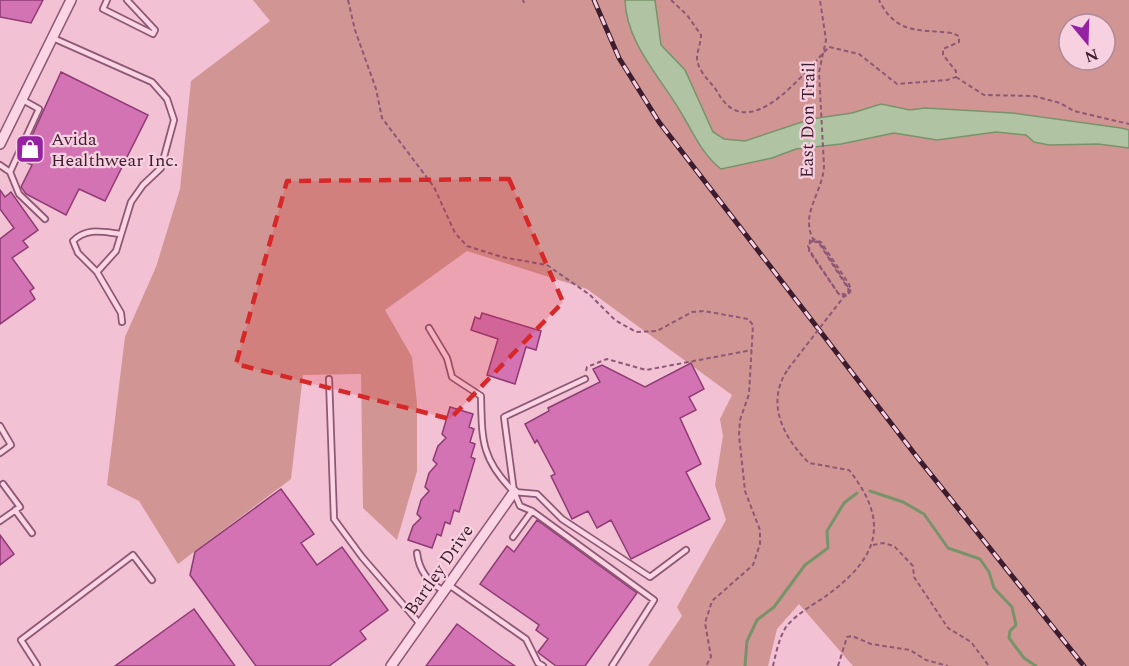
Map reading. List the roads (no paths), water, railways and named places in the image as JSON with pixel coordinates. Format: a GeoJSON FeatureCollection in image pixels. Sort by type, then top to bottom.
{"type":"FeatureCollection","features":[{"type":"Feature","properties":{"kind":"street"},"geometry":{"type":"LineString","coordinates":[[0,144],[71,0]]}},
{"type":"Feature","properties":{"kind":"street","name":"Bartley Drive"},"geometry":{"type":"LineString","coordinates":[[391,666],[514,492]]}},
{"type":"Feature","properties":{"kind":"lane"},"geometry":{"type":"LineString","coordinates":[[107,0],[103,9],[153,34],[155,30],[127,0]]}},
{"type":"Feature","properties":{"kind":"lane"},"geometry":{"type":"LineString","coordinates":[[53,38],[152,82],[167,99],[174,120],[161,168],[143,185],[132,202],[116,251],[97,272]]}},
{"type":"Feature","properties":{"kind":"lane"},"geometry":{"type":"LineString","coordinates":[[10,172],[39,109],[21,99]]}},
{"type":"Feature","properties":{"kind":"lane"},"geometry":{"type":"LineString","coordinates":[[0,165],[10,172],[19,194],[45,219]]}},
{"type":"Feature","properties":{"kind":"lane"},"geometry":{"type":"LineString","coordinates":[[120,234],[97,231],[81,232],[73,241],[78,253],[97,272],[121,313],[122,322]]}},
{"type":"Feature","properties":{"kind":"lane"},"geometry":{"type":"LineString","coordinates":[[429,328],[447,358],[453,376],[482,396],[487,458],[497,475],[514,492],[537,494],[562,519],[650,577],[686,550]]}},
{"type":"Feature","properties":{"kind":"lane"},"geometry":{"type":"LineString","coordinates":[[329,379],[334,519],[420,624]]}},
{"type":"Feature","properties":{"kind":"lane"},"geometry":{"type":"LineString","coordinates":[[585,379],[504,417],[514,492],[520,506],[532,511],[654,600],[612,666]]}},
{"type":"Feature","properties":{"kind":"lane"},"geometry":{"type":"LineString","coordinates":[[0,426],[11,445],[0,453]]}},
{"type":"Feature","properties":{"kind":"lane"},"geometry":{"type":"LineString","coordinates":[[0,521],[20,507],[3,484]]}},
{"type":"Feature","properties":{"kind":"lane"},"geometry":{"type":"LineString","coordinates":[[15,510],[32,533]]}},
{"type":"Feature","properties":{"kind":"lane"},"geometry":{"type":"LineString","coordinates":[[513,537],[532,511]]}},
{"type":"Feature","properties":{"kind":"lane"},"geometry":{"type":"LineString","coordinates":[[417,553],[418,564],[426,578],[447,588],[526,639],[538,663],[543,666]]}},
{"type":"Feature","properties":{"kind":"lane"},"geometry":{"type":"LineString","coordinates":[[37,665],[21,640],[133,555],[152,580]]}},
{"type":"Feature","properties":{"kind":"waterway"},"geometry":{"type":"LineString","coordinates":[[870,491],[903,502],[924,514],[948,548],[980,559],[989,572],[994,588],[1012,607],[1016,625],[1010,631],[1009,638],[1024,658],[1036,666]]}},
{"type":"Feature","properties":{"kind":"waterway"},"geometry":{"type":"LineString","coordinates":[[745,666],[747,641],[757,620],[774,607],[805,565],[828,548],[827,531],[844,503],[857,493]]}},
{"type":"Feature","properties":{"kind":"railway"},"geometry":{"type":"LineString","coordinates":[[594,0],[619,58],[659,122],[917,457],[1084,666]]}},
{"type":"Feature","properties":{"kind":"place","name":"Avida Healthwear Inc."},"geometry":{"type":"Point","coordinates":[30,149]}}]}
